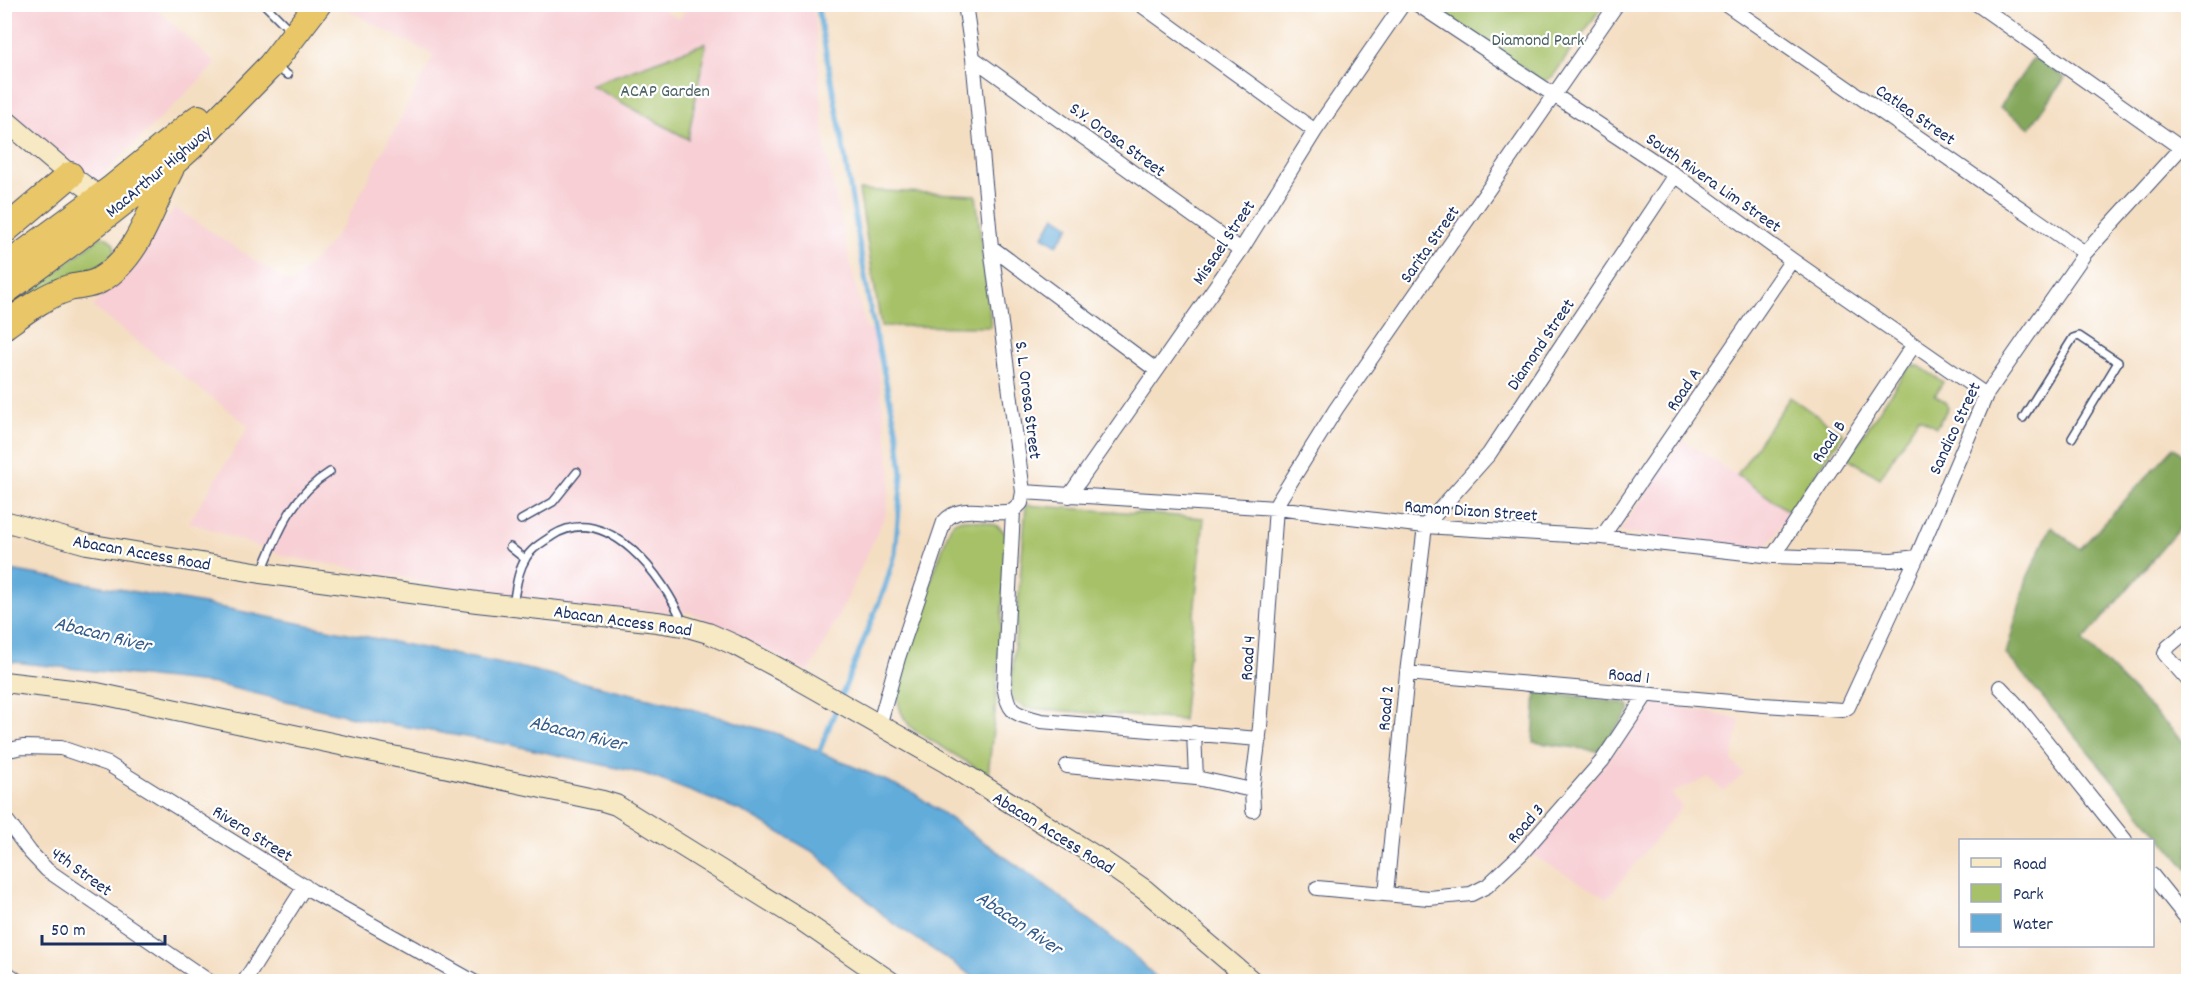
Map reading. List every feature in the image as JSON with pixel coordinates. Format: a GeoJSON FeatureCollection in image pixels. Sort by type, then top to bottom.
{"type":"FeatureCollection","features":[{"type":"Feature","properties":{"kind":"highway","name":"MacArthur Highway"},"geometry":{"type":"LineString","coordinates":[[4,268],[76,231],[100,197],[188,128],[260,56],[301,4]]}},
{"type":"Feature","properties":{"kind":"highway","name":"MacArthur Highway"},"geometry":{"type":"LineString","coordinates":[[4,292],[76,231],[172,164],[233,105],[279,70],[318,4]]}},
{"type":"Feature","properties":{"kind":"highway"},"geometry":{"type":"LineString","coordinates":[[4,326],[38,302],[69,288],[99,281],[115,268],[135,246],[172,164]]}},
{"type":"Feature","properties":{"kind":"highway"},"geometry":{"type":"LineString","coordinates":[[4,231],[70,175]]}},
{"type":"Feature","properties":{"kind":"highway"},"geometry":{"type":"LineString","coordinates":[[41,201],[56,195],[75,192],[100,197]]}},
{"type":"Feature","properties":{"kind":"highway"},"geometry":{"type":"LineString","coordinates":[[76,231],[112,230],[122,237],[126,248],[115,268]]}},
{"type":"Feature","properties":{"kind":"street","name":"S. L. Orosa Street"},"geometry":{"type":"LineString","coordinates":[[965,4],[973,58],[991,247],[1023,492]]}},
{"type":"Feature","properties":{"kind":"street"},"geometry":{"type":"LineString","coordinates":[[1140,4],[1315,131]]}},
{"type":"Feature","properties":{"kind":"street","name":"Missael Street"},"geometry":{"type":"LineString","coordinates":[[1069,496],[1241,250],[1315,131],[1403,4]]}},
{"type":"Feature","properties":{"kind":"street","name":"South Rivera Lim Street"},"geometry":{"type":"LineString","coordinates":[[1417,4],[1675,175],[1913,346],[1986,395]]}},
{"type":"Feature","properties":{"kind":"street","name":"Sarita Street"},"geometry":{"type":"LineString","coordinates":[[1276,508],[1336,409],[1617,4]]}},
{"type":"Feature","properties":{"kind":"street","name":"Catlea Street"},"geometry":{"type":"LineString","coordinates":[[1726,4],[2085,253]]}},
{"type":"Feature","properties":{"kind":"street"},"geometry":{"type":"LineString","coordinates":[[1977,4],[2185,144]]}},
{"type":"Feature","properties":{"kind":"street","name":"S.Y. Orosa Street"},"geometry":{"type":"LineString","coordinates":[[973,58],[1241,250]]}},
{"type":"Feature","properties":{"kind":"street"},"geometry":{"type":"LineString","coordinates":[[4,119],[70,175],[100,197]]}},
{"type":"Feature","properties":{"kind":"street","name":"Sandico Street"},"geometry":{"type":"LineString","coordinates":[[1848,707],[1917,557],[1986,395],[2085,253],[2185,144]]}},
{"type":"Feature","properties":{"kind":"street","name":"Diamond Street"},"geometry":{"type":"LineString","coordinates":[[1425,526],[1489,454],[1675,175]]}},
{"type":"Feature","properties":{"kind":"street"},"geometry":{"type":"LineString","coordinates":[[991,247],[1156,370]]}},
{"type":"Feature","properties":{"kind":"street","name":"Road A"},"geometry":{"type":"LineString","coordinates":[[1602,537],[1792,260]]}},
{"type":"Feature","properties":{"kind":"street","name":"Road B"},"geometry":{"type":"LineString","coordinates":[[1773,556],[1913,346]]}},
{"type":"Feature","properties":{"kind":"street"},"geometry":{"type":"LineString","coordinates":[[879,726],[898,658],[944,522],[955,512],[1005,513],[1013,511],[1021,502],[1023,492]]}},
{"type":"Feature","properties":{"kind":"street","name":"Ramon Dizon Street"},"geometry":{"type":"LineString","coordinates":[[1023,492],[1276,508],[1425,526],[1602,537],[1773,556],[1892,560],[1917,557]]}},
{"type":"Feature","properties":{"kind":"street","name":"Road 4"},"geometry":{"type":"LineString","coordinates":[[1252,810],[1276,508]]}},
{"type":"Feature","properties":{"kind":"street"},"geometry":{"type":"LineString","coordinates":[[1013,511],[1004,686],[1007,704],[1014,713],[1041,721],[1259,739]]}},
{"type":"Feature","properties":{"kind":"street","name":"Abacan Access Road"},"geometry":{"type":"LineString","coordinates":[[4,521],[87,544],[261,573],[684,626],[708,633],[782,670],[945,762],[1100,859],[1145,890],[1253,981]]}},
{"type":"Feature","properties":{"kind":"street","name":"Road 2"},"geometry":{"type":"LineString","coordinates":[[1386,894],[1407,673],[1425,526]]}},
{"type":"Feature","properties":{"kind":"street"},"geometry":{"type":"LineString","coordinates":[[2188,630],[2168,647],[2165,654],[2188,680]]}},
{"type":"Feature","properties":{"kind":"street","name":"Road 1"},"geometry":{"type":"LineString","coordinates":[[1407,673],[1764,705],[1843,710],[1848,707]]}},
{"type":"Feature","properties":{"kind":"street"},"geometry":{"type":"LineString","coordinates":[[4,682],[97,693],[616,805],[801,920],[891,981]]}},
{"type":"Feature","properties":{"kind":"street"},"geometry":{"type":"LineString","coordinates":[[2000,687],[2124,839]]}},
{"type":"Feature","properties":{"kind":"street","name":"Road 3"},"geometry":{"type":"LineString","coordinates":[[1317,888],[1429,898],[1471,894],[1487,886],[1522,854],[1602,760],[1646,695]]}},
{"type":"Feature","properties":{"kind":"street"},"geometry":{"type":"LineString","coordinates":[[1194,733],[1196,778]]}},
{"type":"Feature","properties":{"kind":"street","name":"Rivera Street"},"geometry":{"type":"LineString","coordinates":[[4,751],[23,747],[61,748],[108,764],[304,886],[474,981]]}},
{"type":"Feature","properties":{"kind":"street"},"geometry":{"type":"LineString","coordinates":[[1067,766],[1196,778],[1252,790]]}},
{"type":"Feature","properties":{"kind":"street","name":"4th Street"},"geometry":{"type":"LineString","coordinates":[[4,817],[30,852],[47,870],[210,981]]}},
{"type":"Feature","properties":{"kind":"street"},"geometry":{"type":"LineString","coordinates":[[2154,878],[2188,920]]}},
{"type":"Feature","properties":{"kind":"street"},"geometry":{"type":"LineString","coordinates":[[244,981],[304,886]]}},
{"type":"Feature","properties":{"kind":"street"},"geometry":{"type":"LineString","coordinates":[[4,971],[19,981]]}},
{"type":"Feature","properties":{"kind":"lane"},"geometry":{"type":"LineString","coordinates":[[264,4],[285,25]]}},
{"type":"Feature","properties":{"kind":"lane"},"geometry":{"type":"LineString","coordinates":[[2023,418],[2073,338],[2079,336],[2118,362],[2072,438]]}},
{"type":"Feature","properties":{"kind":"lane"},"geometry":{"type":"LineString","coordinates":[[261,573],[283,521],[313,482],[330,472]]}},
{"type":"Feature","properties":{"kind":"lane"},"geometry":{"type":"LineString","coordinates":[[521,520],[553,502],[577,472]]}},
{"type":"Feature","properties":{"kind":"lane"},"geometry":{"type":"LineString","coordinates":[[513,606],[525,559],[539,544],[558,532],[573,526],[588,525],[607,532],[625,543],[653,574],[675,604],[684,626]]}},
{"type":"Feature","properties":{"kind":"lane"},"geometry":{"type":"LineString","coordinates":[[510,546],[525,559]]}},
{"type":"Feature","properties":{"kind":"shaded area"},"geometry":{"type":"Polygon","coordinates":[[[654,4],[679,19],[689,5],[810,5],[815,18],[825,146],[866,329],[874,331],[891,474],[886,513],[841,611],[809,672],[690,612],[546,610],[404,577],[288,557],[189,522],[249,426],[93,307],[175,208],[291,284],[326,248],[345,223],[434,55],[340,6],[654,4]]]}},
{"type":"Feature","properties":{"kind":"shaded area"},"geometry":{"type":"Polygon","coordinates":[[[5,5],[152,5],[216,64],[89,188],[5,114],[5,5]]]}},
{"type":"Feature","properties":{"kind":"shaded area"},"geometry":{"type":"Polygon","coordinates":[[[1683,440],[1791,511],[1766,548],[1619,532],[1683,440]]]}},
{"type":"Feature","properties":{"kind":"shaded area"},"geometry":{"type":"Polygon","coordinates":[[[1656,703],[1740,719],[1732,761],[1744,774],[1723,791],[1710,777],[1671,793],[1682,806],[1607,898],[1530,854],[1656,703]]]}},
{"type":"Feature","properties":{"kind":"green space","name":"Diamond Park"},"geometry":{"type":"Polygon","coordinates":[[[1431,5],[1603,5],[1553,76],[1547,80],[1541,80],[1431,5]]]}},
{"type":"Feature","properties":{"kind":"green space","name":"ACAP Garden"},"geometry":{"type":"Polygon","coordinates":[[[706,43],[688,139],[590,85],[706,43]]]}},
{"type":"Feature","properties":{"kind":"green space"},"geometry":{"type":"Polygon","coordinates":[[[2034,57],[2065,78],[2030,128],[2000,107],[2034,57]]]}},
{"type":"Feature","properties":{"kind":"green space"},"geometry":{"type":"Polygon","coordinates":[[[859,190],[976,195],[991,327],[881,326],[859,190]]]}},
{"type":"Feature","properties":{"kind":"green space"},"geometry":{"type":"Polygon","coordinates":[[[102,236],[112,241],[115,248],[105,262],[28,301],[16,303],[102,236]]]}},
{"type":"Feature","properties":{"kind":"green space"},"geometry":{"type":"Polygon","coordinates":[[[1912,366],[1919,366],[1943,382],[1935,395],[1947,403],[1948,408],[1936,427],[1919,417],[1880,478],[1848,458],[1906,370],[1912,366]]]}},
{"type":"Feature","properties":{"kind":"green space"},"geometry":{"type":"Polygon","coordinates":[[[1790,397],[1843,434],[1790,512],[1737,475],[1790,397]]]}},
{"type":"Feature","properties":{"kind":"green space"},"geometry":{"type":"Polygon","coordinates":[[[2174,447],[2188,460],[2188,518],[2083,641],[2188,746],[2188,870],[2006,654],[2027,578],[2051,527],[2080,549],[2174,447]]]}},
{"type":"Feature","properties":{"kind":"green space"},"geometry":{"type":"Polygon","coordinates":[[[1026,505],[1204,518],[1183,720],[1026,708],[1014,701],[1011,693],[1026,505]]]}},
{"type":"Feature","properties":{"kind":"green space"},"geometry":{"type":"Polygon","coordinates":[[[963,519],[995,525],[1005,532],[1007,538],[995,712],[988,775],[914,730],[904,718],[897,691],[898,675],[949,530],[954,522],[963,519]]]}},
{"type":"Feature","properties":{"kind":"green space"},"geometry":{"type":"Polygon","coordinates":[[[1536,690],[1628,704],[1630,711],[1598,751],[1533,742],[1536,690]]]}},
{"type":"Feature","properties":{"kind":"water"},"geometry":{"type":"Polygon","coordinates":[[[1055,216],[1070,226],[1057,245],[1043,236],[1055,216]]]}},
{"type":"Feature","properties":{"kind":"water","name":"Abacan River"},"geometry":{"type":"Polygon","coordinates":[[[5,569],[204,604],[527,669],[674,704],[778,734],[912,792],[1045,885],[1132,954],[1160,981],[980,981],[890,921],[815,853],[742,811],[645,774],[511,745],[357,718],[216,684],[5,661],[5,569]]]}},
{"type":"Feature","properties":{"kind":"waterway"},"geometry":{"type":"LineString","coordinates":[[817,4],[871,313],[898,437],[902,474],[895,554],[885,587],[817,757]]}}]}
